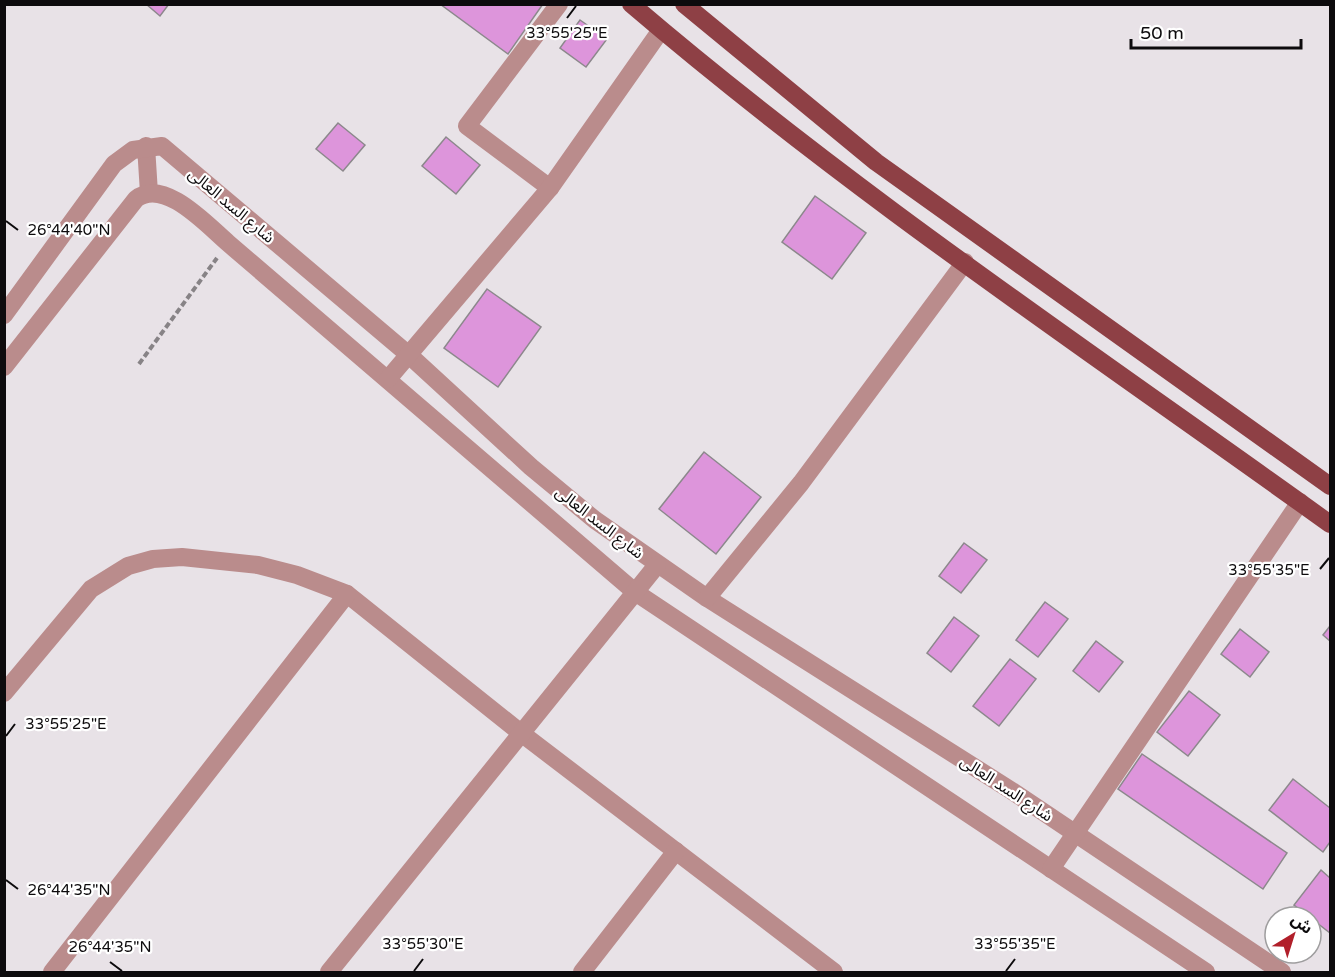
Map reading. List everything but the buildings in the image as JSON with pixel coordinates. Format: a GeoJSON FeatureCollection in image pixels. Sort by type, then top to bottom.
{"type":"FeatureCollection","features":[{"type":"Feature","properties":{"kind":"main road"},"geometry":{"type":"LineString","coordinates":[[631,4],[849,178],[1330,524]]}},
{"type":"Feature","properties":{"kind":"main road"},"geometry":{"type":"LineString","coordinates":[[684,4],[876,162],[1330,486]]}},
{"type":"Feature","properties":{"kind":"street"},"geometry":{"type":"LineString","coordinates":[[550,188],[467,126],[559,4]]}},
{"type":"Feature","properties":{"kind":"street"},"geometry":{"type":"LineString","coordinates":[[388,379],[550,188],[661,30]]}},
{"type":"Feature","properties":{"kind":"street"},"geometry":{"type":"LineString","coordinates":[[4,315],[114,164],[133,150],[146,146],[149,193]]}},
{"type":"Feature","properties":{"kind":"street","name":"شارع السد العالى"},"geometry":{"type":"LineString","coordinates":[[146,146],[167,149],[410,355],[531,467],[657,565],[1074,832],[1282,972]]}},
{"type":"Feature","properties":{"kind":"street"},"geometry":{"type":"LineString","coordinates":[[4,367],[136,199],[149,193],[170,196],[388,379],[635,592],[1206,972]]}},
{"type":"Feature","properties":{"kind":"street"},"geometry":{"type":"LineString","coordinates":[[707,598],[801,483],[965,262]]}},
{"type":"Feature","properties":{"kind":"street"},"geometry":{"type":"LineString","coordinates":[[1051,869],[1300,502]]}},
{"type":"Feature","properties":{"kind":"street"},"geometry":{"type":"LineString","coordinates":[[4,693],[91,589],[109,575],[128,566],[153,560],[182,557],[258,565],[297,575],[347,594],[521,733],[834,972]]}},
{"type":"Feature","properties":{"kind":"street"},"geometry":{"type":"LineString","coordinates":[[329,972],[657,565]]}},
{"type":"Feature","properties":{"kind":"street"},"geometry":{"type":"LineString","coordinates":[[52,972],[347,594]]}},
{"type":"Feature","properties":{"kind":"street"},"geometry":{"type":"LineString","coordinates":[[582,972],[676,851]]}},
{"type":"Feature","properties":{"kind":"path"},"geometry":{"type":"LineString","coordinates":[[139,364],[228,243]]}}]}
